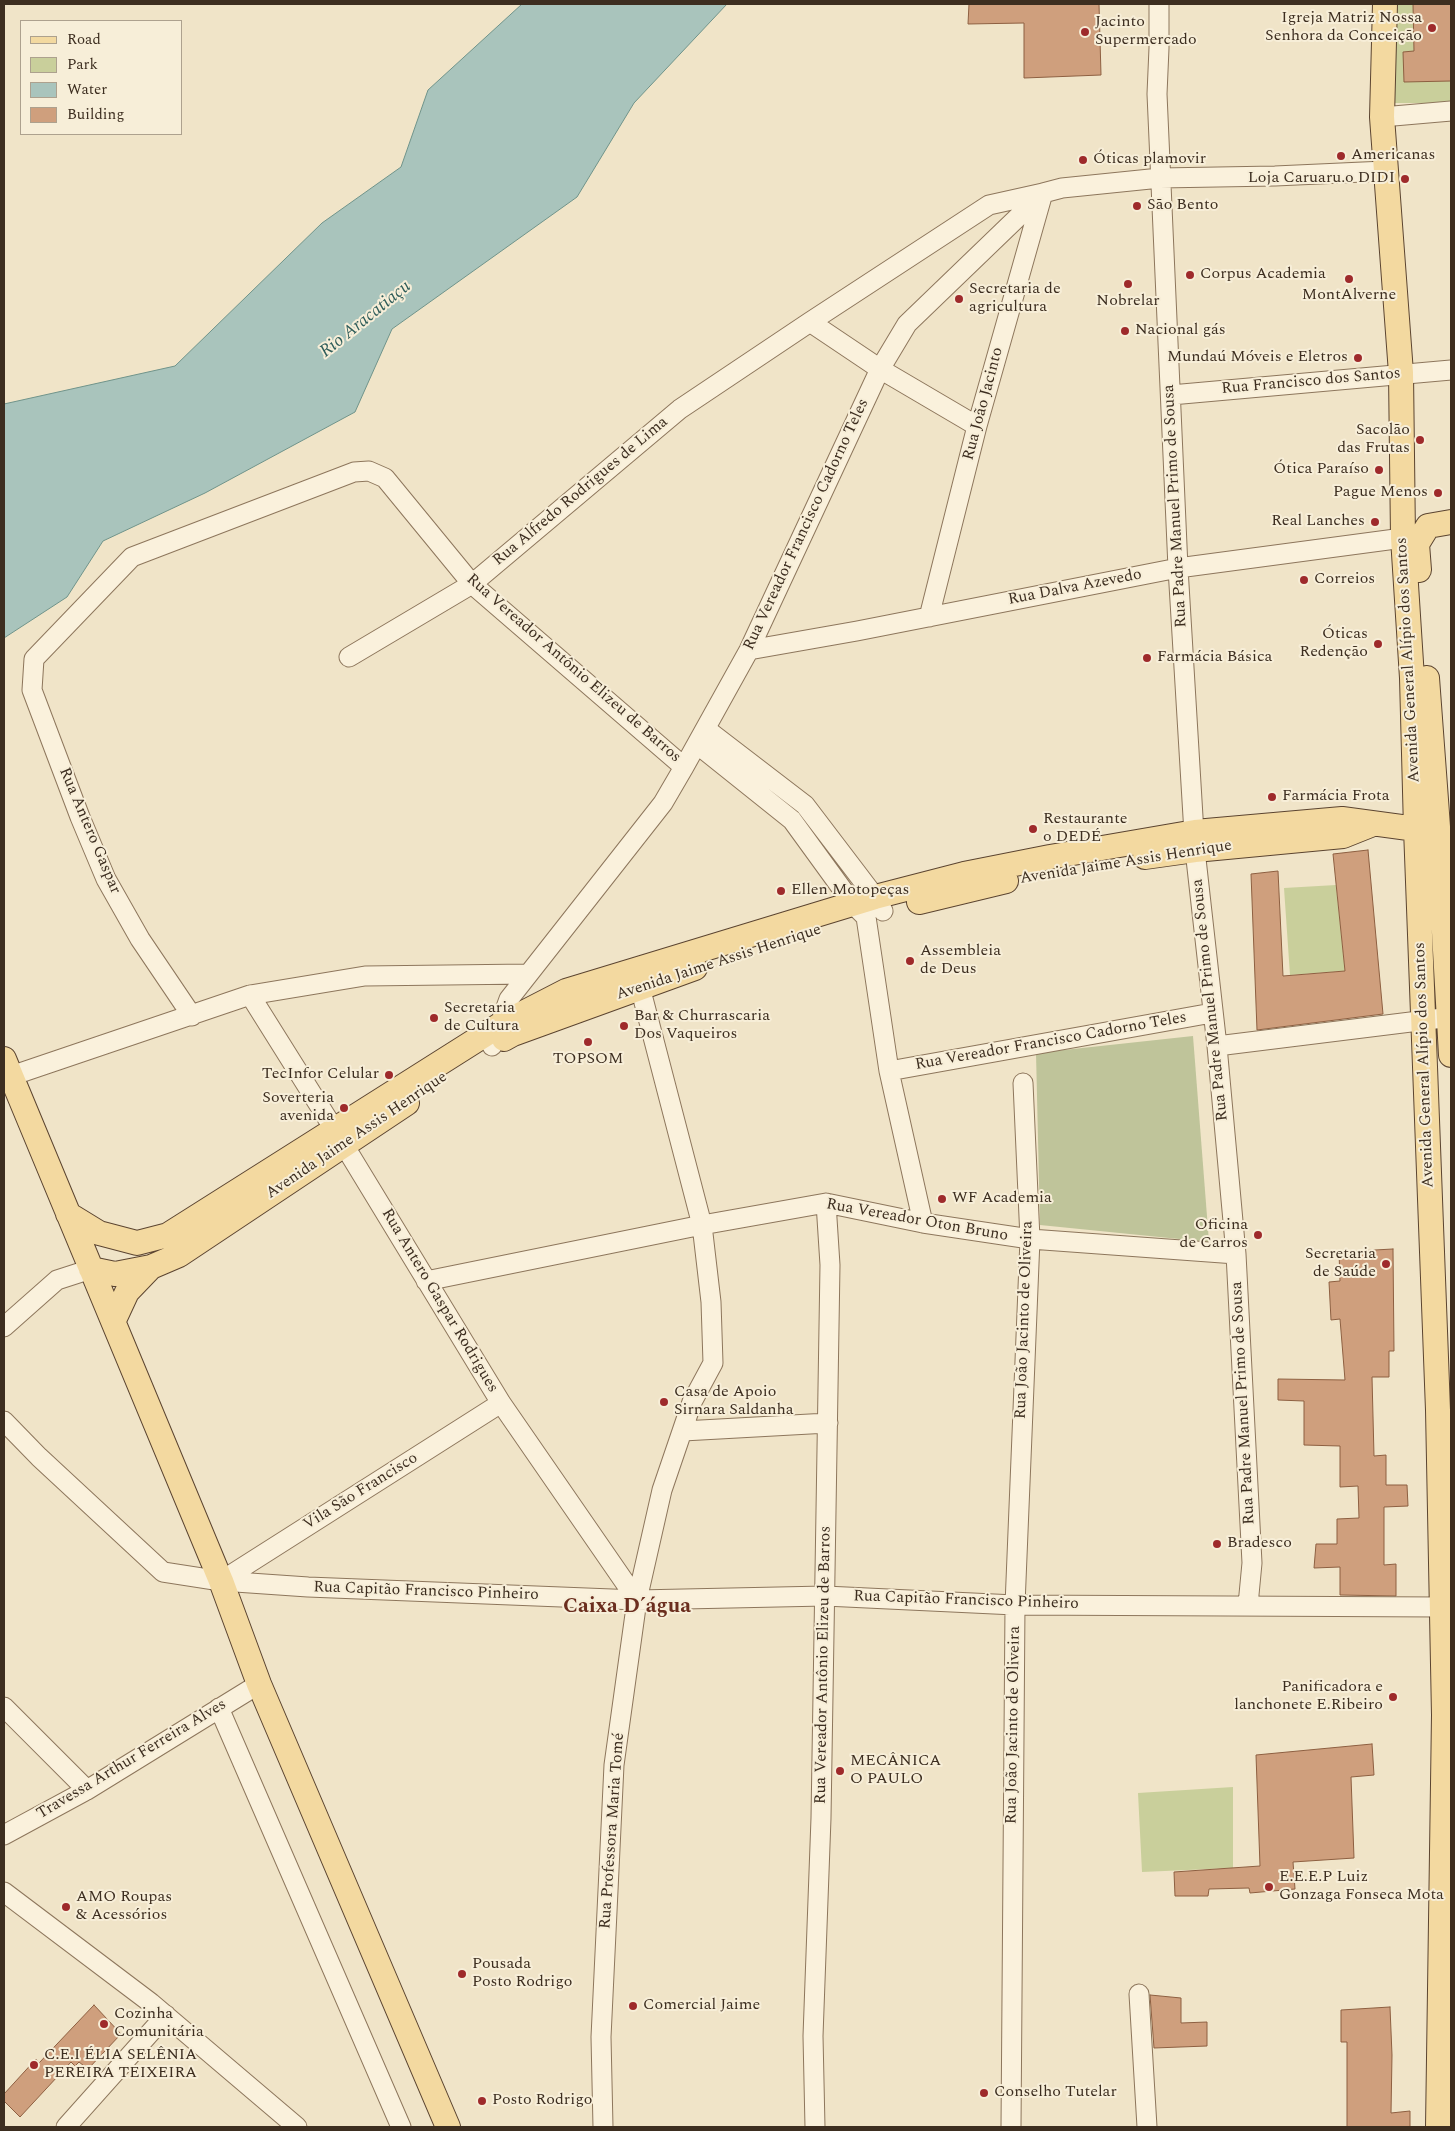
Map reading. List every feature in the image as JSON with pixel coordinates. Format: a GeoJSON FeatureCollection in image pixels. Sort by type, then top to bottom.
{"type":"FeatureCollection","features":[{"type":"Feature","properties":{"kind":"main road","name":"Avenida General Alípio dos Santos"},"geometry":{"type":"LineString","coordinates":[[1385,4],[1382,116],[1402,373],[1403,538],[1412,678],[1435,827],[1424,1019],[1445,1410],[1441,1607],[1448,1715],[1438,2127]]}},
{"type":"Feature","properties":{"kind":"main road","name":"Avenida General Alípio dos Santos"},"geometry":{"type":"LineString","coordinates":[[1451,522],[1428,526],[1417,544],[1435,827],[1450,1017],[1451,1055]]}},
{"type":"Feature","properties":{"kind":"main road","name":"Avenida Jaime Assis Henrique"},"geometry":{"type":"LineString","coordinates":[[114,1320],[127,1292],[151,1267],[179,1255],[339,1138],[496,1036],[513,1034],[640,987],[869,907],[1195,841],[1343,836],[1375,823],[1435,827]]}},
{"type":"Feature","properties":{"kind":"main road"},"geometry":{"type":"LineString","coordinates":[[496,1036],[566,991],[869,907]]}},
{"type":"Feature","properties":{"kind":"main road"},"geometry":{"type":"LineString","coordinates":[[8,1068],[221,1581],[259,1684],[448,2127]]}},
{"type":"Feature","properties":{"kind":"main road"},"geometry":{"type":"LineString","coordinates":[[91,1269],[110,1256],[137,1244],[168,1235],[339,1138]]}},
{"type":"Feature","properties":{"kind":"main road"},"geometry":{"type":"LineString","coordinates":[[68,1214],[99,1233],[137,1244]]}},
{"type":"Feature","properties":{"kind":"main road"},"geometry":{"type":"LineString","coordinates":[[91,1269],[115,1274],[151,1267]]}},
{"type":"Feature","properties":{"kind":"street","name":"Rua Padre Manuel Primo de Sousa"},"geometry":{"type":"LineString","coordinates":[[1159,4],[1160,48],[1157,94],[1178,568],[1195,841],[1217,1046],[1236,1254],[1252,1563],[1248,1605]]}},
{"type":"Feature","properties":{"kind":"street"},"geometry":{"type":"LineString","coordinates":[[1382,116],[1451,111]]}},
{"type":"Feature","properties":{"kind":"street"},"geometry":{"type":"LineString","coordinates":[[1043,193],[1062,188],[1160,178],[1275,176],[1385,171]]}},
{"type":"Feature","properties":{"kind":"street","name":"Rua Alfredo Rodrigues de Lima"},"geometry":{"type":"LineString","coordinates":[[349,657],[472,584],[680,409],[810,322],[989,205],[1043,193]]}},
{"type":"Feature","properties":{"kind":"street","name":"Rua Vereador Francisco Cadorno Teles"},"geometry":{"type":"LineString","coordinates":[[496,1036],[509,999],[663,803],[684,767],[749,650],[880,369],[907,324],[1043,193]]}},
{"type":"Feature","properties":{"kind":"street","name":"Rua João Jacinto"},"geometry":{"type":"LineString","coordinates":[[929,617],[977,426],[1043,193]]}},
{"type":"Feature","properties":{"kind":"street"},"geometry":{"type":"LineString","coordinates":[[810,322],[880,369],[977,426]]}},
{"type":"Feature","properties":{"kind":"street","name":"Rua Francisco dos Santos"},"geometry":{"type":"LineString","coordinates":[[1171,395],[1451,370]]}},
{"type":"Feature","properties":{"kind":"street","name":"Rua Vereador Antônio Elizeu de Barros"},"geometry":{"type":"LineString","coordinates":[[34,659],[132,557],[354,472],[369,471],[385,478],[472,584],[684,767]]}},
{"type":"Feature","properties":{"kind":"street","name":"Rua Dalva Azevedo"},"geometry":{"type":"LineString","coordinates":[[749,650],[1178,568],[1403,538]]}},
{"type":"Feature","properties":{"kind":"street","name":"Rua Antero Gaspar"},"geometry":{"type":"LineString","coordinates":[[34,659],[32,690],[80,817],[106,879],[140,939],[192,1016]]}},
{"type":"Feature","properties":{"kind":"street"},"geometry":{"type":"LineString","coordinates":[[701,736],[805,805],[869,907],[889,1071],[923,1223]]}},
{"type":"Feature","properties":{"kind":"street"},"geometry":{"type":"LineString","coordinates":[[8,1068],[192,1016],[250,995],[365,976],[528,974]]}},
{"type":"Feature","properties":{"kind":"street","name":"Rua Professora Maria Tomé"},"geometry":{"type":"LineString","coordinates":[[603,2127],[601,2037],[614,1765],[637,1600],[662,1490],[692,1402],[713,1363],[711,1302],[702,1225],[640,987]]}},
{"type":"Feature","properties":{"kind":"street","name":"Rua Antero Gaspar Rodrigues"},"geometry":{"type":"LineString","coordinates":[[250,995],[501,1403],[637,1600]]}},
{"type":"Feature","properties":{"kind":"street","name":"Rua Vereador Francisco Cadorno Teles"},"geometry":{"type":"LineString","coordinates":[[889,1071],[1212,1013]]}},
{"type":"Feature","properties":{"kind":"street"},"geometry":{"type":"LineString","coordinates":[[1217,1046],[1450,1017]]}},
{"type":"Feature","properties":{"kind":"street","name":"Rua João Jacinto de Oliveira"},"geometry":{"type":"LineString","coordinates":[[1011,2127],[1015,1605],[1030,1239],[1023,1084]]}},
{"type":"Feature","properties":{"kind":"street","name":"Rua Vereador Antônio Elizeu de Barros"},"geometry":{"type":"LineString","coordinates":[[815,2127],[813,2036],[821,1818],[830,1265],[826,1203]]}},
{"type":"Feature","properties":{"kind":"street","name":"Rua Vereador Oton Bruno"},"geometry":{"type":"LineString","coordinates":[[426,1281],[702,1225],[826,1203],[923,1223],[1030,1239],[1236,1254]]}},
{"type":"Feature","properties":{"kind":"street"},"geometry":{"type":"LineString","coordinates":[[4,1327],[57,1280],[91,1269]]}},
{"type":"Feature","properties":{"kind":"street","name":"Vila São Francisco"},"geometry":{"type":"LineString","coordinates":[[221,1581],[501,1403]]}},
{"type":"Feature","properties":{"kind":"street","name":"Rua Capitão Francisco Pinheiro"},"geometry":{"type":"LineString","coordinates":[[4,1421],[39,1457],[163,1572],[221,1581],[308,1587],[637,1600],[825,1596],[1015,1605],[1441,1607]]}},
{"type":"Feature","properties":{"kind":"street"},"geometry":{"type":"LineString","coordinates":[[683,1431],[828,1423]]}},
{"type":"Feature","properties":{"kind":"street","name":"Travessa Arthur Ferreira Alves"},"geometry":{"type":"LineString","coordinates":[[4,1835],[87,1790],[259,1684]]}},
{"type":"Feature","properties":{"kind":"street"},"geometry":{"type":"LineString","coordinates":[[4,1707],[87,1790]]}},
{"type":"Feature","properties":{"kind":"street"},"geometry":{"type":"LineString","coordinates":[[219,1708],[401,2127]]}},
{"type":"Feature","properties":{"kind":"street"},"geometry":{"type":"LineString","coordinates":[[4,1892],[166,2015],[297,2127]]}},
{"type":"Feature","properties":{"kind":"street"},"geometry":{"type":"LineString","coordinates":[[1139,1994],[1147,2127]]}},
{"type":"Feature","properties":{"kind":"street"},"geometry":{"type":"LineString","coordinates":[[66,2127],[166,2015]]}},
{"type":"Feature","properties":{"kind":"green space"},"geometry":{"type":"Polygon","coordinates":[[[1396,4],[1451,4],[1451,103],[1394,103],[1396,4]]]}},
{"type":"Feature","properties":{"kind":"green space"},"geometry":{"type":"Polygon","coordinates":[[[1336,885],[1345,971],[1290,975],[1284,888],[1336,885]]]}},
{"type":"Feature","properties":{"kind":"green space"},"geometry":{"type":"Polygon","coordinates":[[[1193,1036],[1209,1242],[1040,1225],[1036,1053],[1193,1036]]]}},
{"type":"Feature","properties":{"kind":"green space"},"geometry":{"type":"Polygon","coordinates":[[[1233,1787],[1233,1868],[1142,1872],[1138,1793],[1233,1787]]]}},
{"type":"Feature","properties":{"kind":"water","name":"Rio Aracatiaçu"},"geometry":{"type":"Polygon","coordinates":[[[522,4],[727,4],[634,103],[577,197],[392,329],[355,412],[205,493],[103,541],[67,597],[4,638],[4,404],[175,366],[322,223],[401,167],[428,90],[522,4]]]}},
{"type":"Feature","properties":{"kind":"building"},"geometry":{"type":"Polygon","coordinates":[[[969,4],[1099,4],[1101,75],[1024,78],[1024,23],[968,24],[969,4]]]}},
{"type":"Feature","properties":{"kind":"building","name":"Igreja Matriz Nossa Senhora da Conceição"},"geometry":{"type":"Polygon","coordinates":[[[1413,4],[1451,4],[1451,81],[1404,82],[1403,52],[1414,51],[1413,4]]]}},
{"type":"Feature","properties":{"kind":"building"},"geometry":{"type":"Polygon","coordinates":[[[1368,850],[1383,1014],[1257,1030],[1251,874],[1278,871],[1283,976],[1345,971],[1333,854],[1368,850]]]}},
{"type":"Feature","properties":{"kind":"building"},"geometry":{"type":"Polygon","coordinates":[[[1393,1249],[1394,1351],[1389,1351],[1389,1377],[1372,1377],[1374,1456],[1386,1455],[1386,1485],[1407,1485],[1408,1506],[1384,1507],[1384,1565],[1396,1564],[1396,1596],[1340,1595],[1340,1567],[1314,1568],[1316,1544],[1337,1544],[1337,1519],[1359,1518],[1358,1486],[1340,1487],[1340,1446],[1304,1445],[1304,1401],[1278,1400],[1278,1379],[1345,1380],[1340,1319],[1331,1320],[1329,1282],[1340,1281],[1339,1252],[1393,1249]]]}},
{"type":"Feature","properties":{"kind":"building"},"geometry":{"type":"Polygon","coordinates":[[[1372,1744],[1374,1775],[1351,1777],[1354,1858],[1293,1862],[1295,1889],[1250,1893],[1249,1888],[1209,1889],[1208,1896],[1175,1896],[1174,1872],[1260,1866],[1256,1755],[1372,1744]]]}},
{"type":"Feature","properties":{"kind":"building"},"geometry":{"type":"Polygon","coordinates":[[[1150,1995],[1181,1998],[1181,2023],[1207,2022],[1207,2046],[1154,2048],[1150,1995]]]}},
{"type":"Feature","properties":{"kind":"building"},"geometry":{"type":"Polygon","coordinates":[[[94,2005],[121,2034],[88,2069],[79,2062],[75,2066],[71,2062],[20,2117],[4,2101],[4,2094],[36,2059],[39,2063],[94,2005]]]}},
{"type":"Feature","properties":{"kind":"building"},"geometry":{"type":"Polygon","coordinates":[[[1390,2007],[1392,2055],[1391,2113],[1410,2111],[1410,2127],[1347,2127],[1347,2042],[1341,2042],[1341,2010],[1390,2007]]]}},
{"type":"Feature","properties":{"kind":"place","name":"Igreja Matriz Nossa Senhora da Conceição"},"geometry":{"type":"Point","coordinates":[1432,28]}},
{"type":"Feature","properties":{"kind":"place","name":"Jacinto Supermercado"},"geometry":{"type":"Point","coordinates":[1085,32]}},
{"type":"Feature","properties":{"kind":"place","name":"Americanas"},"geometry":{"type":"Point","coordinates":[1341,156]}},
{"type":"Feature","properties":{"kind":"place","name":"Óticas plamovir"},"geometry":{"type":"Point","coordinates":[1083,160]}},
{"type":"Feature","properties":{"kind":"place","name":"Loja Caruaru.o DIDI"},"geometry":{"type":"Point","coordinates":[1405,179]}},
{"type":"Feature","properties":{"kind":"place","name":"São Bento"},"geometry":{"type":"Point","coordinates":[1137,206]}},
{"type":"Feature","properties":{"kind":"place","name":"Corpus Academia"},"geometry":{"type":"Point","coordinates":[1190,275]}},
{"type":"Feature","properties":{"kind":"place","name":"MontAlverne"},"geometry":{"type":"Point","coordinates":[1349,279]}},
{"type":"Feature","properties":{"kind":"place","name":"Nobrelar"},"geometry":{"type":"Point","coordinates":[1128,284]}},
{"type":"Feature","properties":{"kind":"place","name":"Secretaria de agricultura"},"geometry":{"type":"Point","coordinates":[959,299]}},
{"type":"Feature","properties":{"kind":"place","name":"Nacional gás"},"geometry":{"type":"Point","coordinates":[1125,331]}},
{"type":"Feature","properties":{"kind":"place","name":"Mundaú Móveis e Eletros"},"geometry":{"type":"Point","coordinates":[1358,358]}},
{"type":"Feature","properties":{"kind":"place","name":"Sacolão das Frutas"},"geometry":{"type":"Point","coordinates":[1420,440]}},
{"type":"Feature","properties":{"kind":"place","name":"Ótica Paraíso"},"geometry":{"type":"Point","coordinates":[1379,470]}},
{"type":"Feature","properties":{"kind":"place","name":"Pague Menos"},"geometry":{"type":"Point","coordinates":[1438,493]}},
{"type":"Feature","properties":{"kind":"place","name":"Real Lanches"},"geometry":{"type":"Point","coordinates":[1375,522]}},
{"type":"Feature","properties":{"kind":"place","name":"Correios"},"geometry":{"type":"Point","coordinates":[1304,580]}},
{"type":"Feature","properties":{"kind":"place","name":"Óticas Redenção"},"geometry":{"type":"Point","coordinates":[1378,644]}},
{"type":"Feature","properties":{"kind":"place","name":"Farmácia Básica"},"geometry":{"type":"Point","coordinates":[1147,658]}},
{"type":"Feature","properties":{"kind":"place","name":"Farmácia Frota"},"geometry":{"type":"Point","coordinates":[1272,797]}},
{"type":"Feature","properties":{"kind":"place","name":"Restaurante o DEDÉ"},"geometry":{"type":"Point","coordinates":[1033,829]}},
{"type":"Feature","properties":{"kind":"place","name":"Ellen Motopeças"},"geometry":{"type":"Point","coordinates":[781,891]}},
{"type":"Feature","properties":{"kind":"place","name":"Assembleia de Deus"},"geometry":{"type":"Point","coordinates":[910,961]}},
{"type":"Feature","properties":{"kind":"place","name":"Secretaria de Cultura"},"geometry":{"type":"Point","coordinates":[434,1018]}},
{"type":"Feature","properties":{"kind":"place","name":"Bar & Churrascaria Dos Vaqueiros"},"geometry":{"type":"Point","coordinates":[624,1026]}},
{"type":"Feature","properties":{"kind":"place","name":"TOPSOM"},"geometry":{"type":"Point","coordinates":[588,1042]}},
{"type":"Feature","properties":{"kind":"place","name":"TecInfor Celular"},"geometry":{"type":"Point","coordinates":[389,1075]}},
{"type":"Feature","properties":{"kind":"place","name":"Soverteria avenida"},"geometry":{"type":"Point","coordinates":[344,1108]}},
{"type":"Feature","properties":{"kind":"place","name":"WF Academia"},"geometry":{"type":"Point","coordinates":[942,1199]}},
{"type":"Feature","properties":{"kind":"place","name":"Oficina de Carros"},"geometry":{"type":"Point","coordinates":[1258,1235]}},
{"type":"Feature","properties":{"kind":"place","name":"Secretaria de Saúde"},"geometry":{"type":"Point","coordinates":[1386,1264]}},
{"type":"Feature","properties":{"kind":"place","name":"Casa de Apoio Sirnara Saldanha"},"geometry":{"type":"Point","coordinates":[664,1402]}},
{"type":"Feature","properties":{"kind":"place","name":"Bradesco"},"geometry":{"type":"Point","coordinates":[1217,1544]}},
{"type":"Feature","properties":{"kind":"place","name":"Panificadora e lanchonete E.Ribeiro"},"geometry":{"type":"Point","coordinates":[1393,1697]}},
{"type":"Feature","properties":{"kind":"place","name":"MECÂNICA O PAULO"},"geometry":{"type":"Point","coordinates":[840,1771]}},
{"type":"Feature","properties":{"kind":"place","name":"E.E.E.P Luiz Gonzaga Fonseca Mota"},"geometry":{"type":"Point","coordinates":[1269,1887]}},
{"type":"Feature","properties":{"kind":"place","name":"AMO Roupas & Acessórios"},"geometry":{"type":"Point","coordinates":[66,1907]}},
{"type":"Feature","properties":{"kind":"place","name":"Pousada Posto Rodrigo"},"geometry":{"type":"Point","coordinates":[462,1974]}},
{"type":"Feature","properties":{"kind":"place","name":"Comercial Jaime"},"geometry":{"type":"Point","coordinates":[633,2006]}},
{"type":"Feature","properties":{"kind":"place","name":"Cozinha Comunitária"},"geometry":{"type":"Point","coordinates":[104,2024]}},
{"type":"Feature","properties":{"kind":"place","name":"C.E.I ÉLIA SELÊNIA PEREIRA TEIXEIRA"},"geometry":{"type":"Point","coordinates":[34,2065]}},
{"type":"Feature","properties":{"kind":"place","name":"Conselho Tutelar"},"geometry":{"type":"Point","coordinates":[984,2093]}},
{"type":"Feature","properties":{"kind":"place","name":"Posto Rodrigo"},"geometry":{"type":"Point","coordinates":[482,2101]}},
{"type":"Feature","properties":{"kind":"district","name":"Caixa D´água"},"geometry":{"type":"Point","coordinates":[627,1608]}}]}
